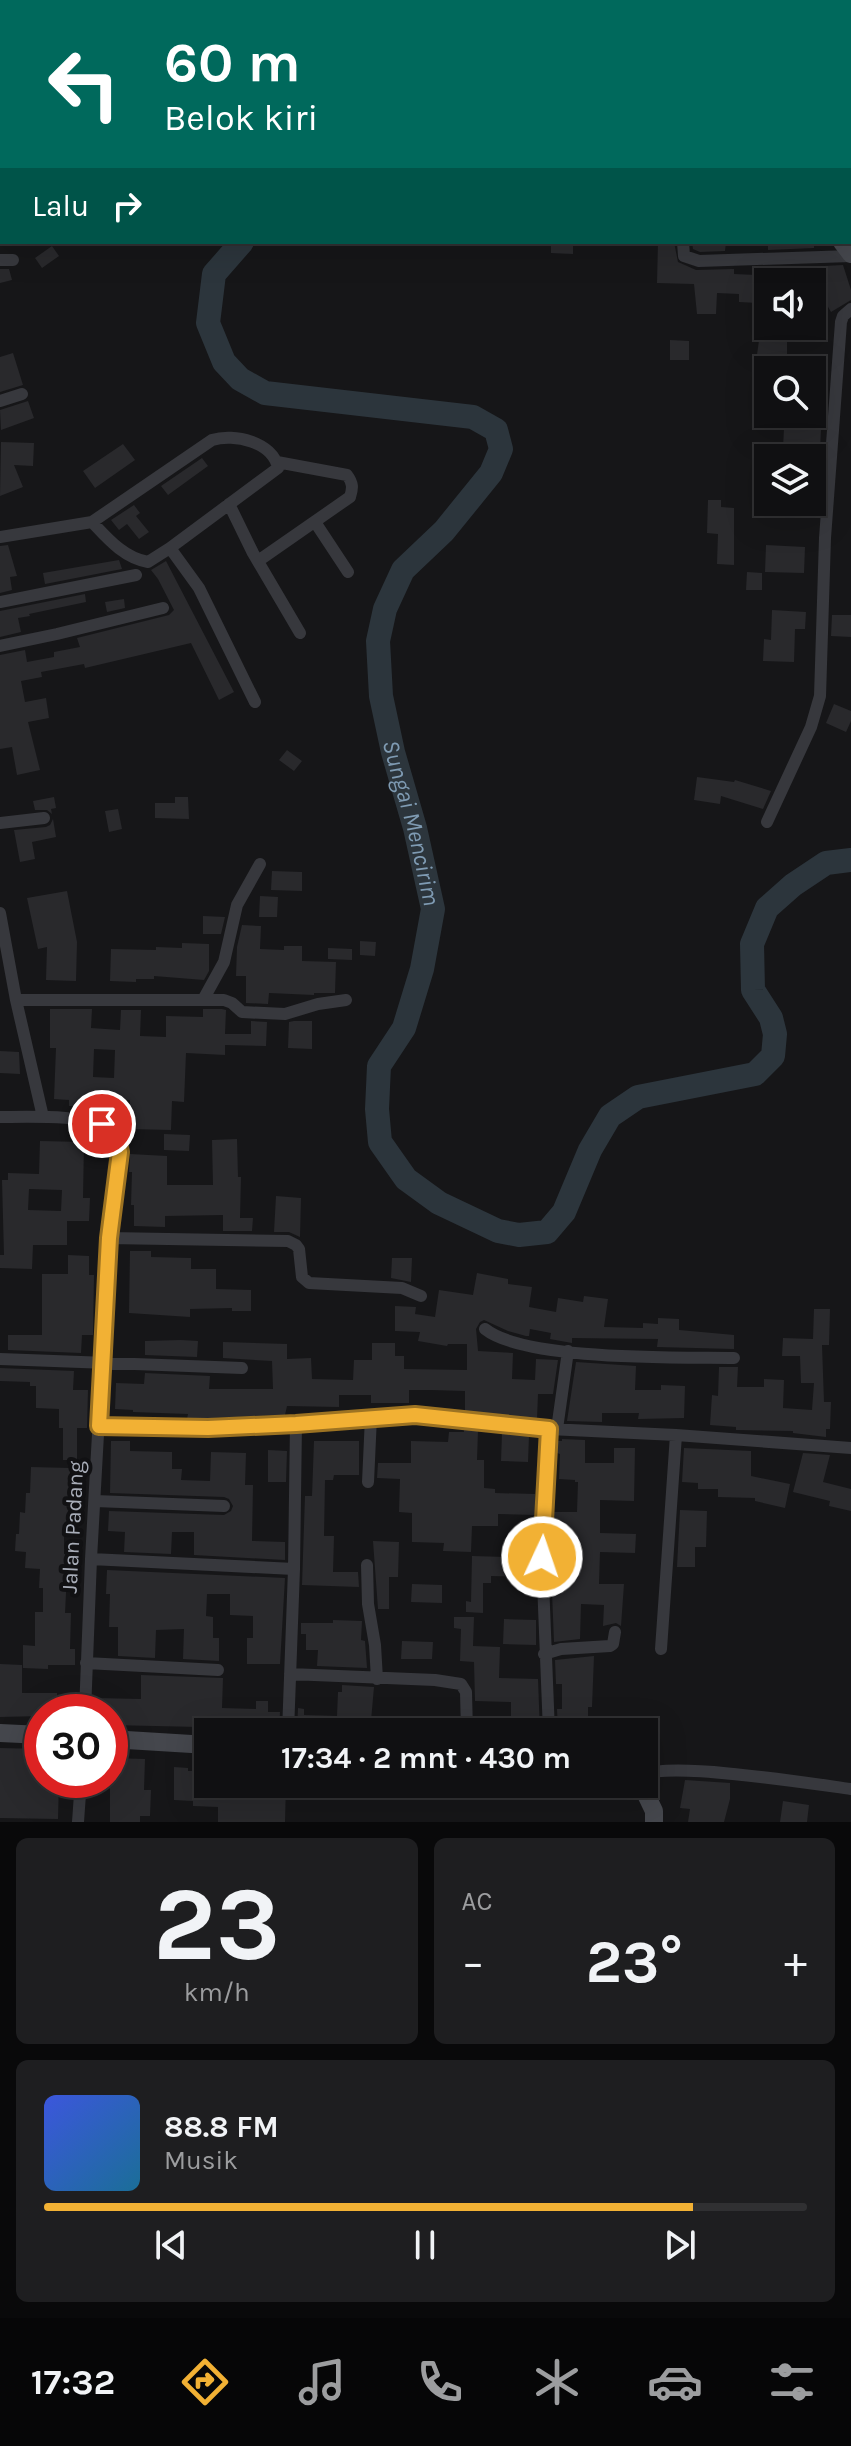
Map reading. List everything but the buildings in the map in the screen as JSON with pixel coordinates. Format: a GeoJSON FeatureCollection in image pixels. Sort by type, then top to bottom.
{"type":"FeatureCollection","features":[{"type":"Feature","properties":{"kind":"street"},"geometry":{"type":"LineString","coordinates":[[683,244],[684,256],[699,261],[851,255]]}},
{"type":"Feature","properties":{"kind":"street"},"geometry":{"type":"LineString","coordinates":[[767,822],[811,727],[820,696],[825,538],[841,322],[851,309]]}},
{"type":"Feature","properties":{"kind":"street"},"geometry":{"type":"LineString","coordinates":[[0,401],[22,394]]}},
{"type":"Feature","properties":{"kind":"street"},"geometry":{"type":"LineString","coordinates":[[0,537],[92,522],[212,440],[223,436],[253,443],[272,454],[277,462],[278,468],[160,557],[148,562],[129,557],[92,522]]}},
{"type":"Feature","properties":{"kind":"street"},"geometry":{"type":"LineString","coordinates":[[258,561],[350,497],[351,480],[347,475],[277,462]]}},
{"type":"Feature","properties":{"kind":"street"},"geometry":{"type":"LineString","coordinates":[[229,504],[300,633]]}},
{"type":"Feature","properties":{"kind":"street"},"geometry":{"type":"LineString","coordinates":[[315,522],[348,572]]}},
{"type":"Feature","properties":{"kind":"street"},"geometry":{"type":"LineString","coordinates":[[170,548],[199,588],[255,702]]}},
{"type":"Feature","properties":{"kind":"street"},"geometry":{"type":"LineString","coordinates":[[0,602],[136,575]]}},
{"type":"Feature","properties":{"kind":"street"},"geometry":{"type":"LineString","coordinates":[[0,646],[163,608]]}},
{"type":"Feature","properties":{"kind":"street"},"geometry":{"type":"LineString","coordinates":[[0,823],[44,818]]}},
{"type":"Feature","properties":{"kind":"street"},"geometry":{"type":"LineString","coordinates":[[203,1000],[224,962],[237,905],[260,864]]}},
{"type":"Feature","properties":{"kind":"street"},"geometry":{"type":"LineString","coordinates":[[0,913],[1,930],[43,1117],[0,1117]]}},
{"type":"Feature","properties":{"kind":"street"},"geometry":{"type":"LineString","coordinates":[[16,1000],[228,1001],[242,1012],[280,1014],[346,1000]]}},
{"type":"Feature","properties":{"kind":"street","name":"Jalan Padang"},"geometry":{"type":"LineString","coordinates":[[43,1117],[102,1124],[117,1138],[120,1152],[109,1238],[85,1694]]}},
{"type":"Feature","properties":{"kind":"street"},"geometry":{"type":"LineString","coordinates":[[109,1238],[288,1241],[299,1249],[302,1277],[309,1283],[402,1288],[421,1296]]}},
{"type":"Feature","properties":{"kind":"street"},"geometry":{"type":"LineString","coordinates":[[485,1329],[512,1341],[593,1355],[734,1358]]}},
{"type":"Feature","properties":{"kind":"street"},"geometry":{"type":"LineString","coordinates":[[548,1718],[542,1557],[553,1429],[568,1351]]}},
{"type":"Feature","properties":{"kind":"street"},"geometry":{"type":"LineString","coordinates":[[0,1359],[242,1368]]}},
{"type":"Feature","properties":{"kind":"street"},"geometry":{"type":"LineString","coordinates":[[99,1426],[208,1428],[428,1416],[553,1429],[851,1448]]}},
{"type":"Feature","properties":{"kind":"street"},"geometry":{"type":"LineString","coordinates":[[368,1482],[371,1417]]}},
{"type":"Feature","properties":{"kind":"street"},"geometry":{"type":"LineString","coordinates":[[288,1718],[296,1424]]}},
{"type":"Feature","properties":{"kind":"street"},"geometry":{"type":"LineString","coordinates":[[661,1649],[676,1435]]}},
{"type":"Feature","properties":{"kind":"street"},"geometry":{"type":"LineString","coordinates":[[95,1501],[224,1506]]}},
{"type":"Feature","properties":{"kind":"street"},"geometry":{"type":"LineString","coordinates":[[91,1559],[294,1569]]}},
{"type":"Feature","properties":{"kind":"street"},"geometry":{"type":"LineString","coordinates":[[367,1565],[369,1619],[375,1645],[377,1679]]}},
{"type":"Feature","properties":{"kind":"street"},"geometry":{"type":"LineString","coordinates":[[544,1654],[561,1649],[610,1646],[615,1632]]}},
{"type":"Feature","properties":{"kind":"street"},"geometry":{"type":"LineString","coordinates":[[86,1663],[218,1670]]}},
{"type":"Feature","properties":{"kind":"street"},"geometry":{"type":"LineString","coordinates":[[290,1674],[435,1680],[461,1684],[466,1692],[467,1718]]}},
{"type":"Feature","properties":{"kind":"street"},"geometry":{"type":"LineString","coordinates":[[0,1733],[24,1734]]}},
{"type":"Feature","properties":{"kind":"street"},"geometry":{"type":"LineString","coordinates":[[128,1740],[194,1744]]}},
{"type":"Feature","properties":{"kind":"street"},"geometry":{"type":"LineString","coordinates":[[658,1771],[705,1772],[851,1789]]}},
{"type":"Feature","properties":{"kind":"street"},"geometry":{"type":"LineString","coordinates":[[78,1822],[80,1798]]}},
{"type":"Feature","properties":{"kind":"street"},"geometry":{"type":"LineString","coordinates":[[648,1798],[654,1811],[654,1822]]}},
{"type":"Feature","properties":{"kind":"waterway","name":"Sungai Mencirim"},"geometry":{"type":"LineString","coordinates":[[240,244],[214,274],[208,323],[224,362],[240,379],[265,393],[473,417],[496,430],[501,449],[491,473],[444,531],[403,570],[385,609],[378,641],[381,696],[433,909],[422,969],[404,1028],[379,1066],[377,1109],[380,1142],[406,1179],[439,1203],[498,1231],[519,1235],[547,1232],[564,1212],[590,1150],[610,1116],[638,1097],[755,1074],[773,1056],[775,1034],[771,1018],[753,990],[752,944],[767,908],[793,885],[826,863],[851,860]]}},
{"type":"Feature","properties":{"kind":"route"},"geometry":{"type":"LineString","coordinates":[[102,1124],[117,1138],[120,1152],[109,1238],[99,1426],[208,1428],[415,1415],[549,1429],[542,1557]]}}]}
